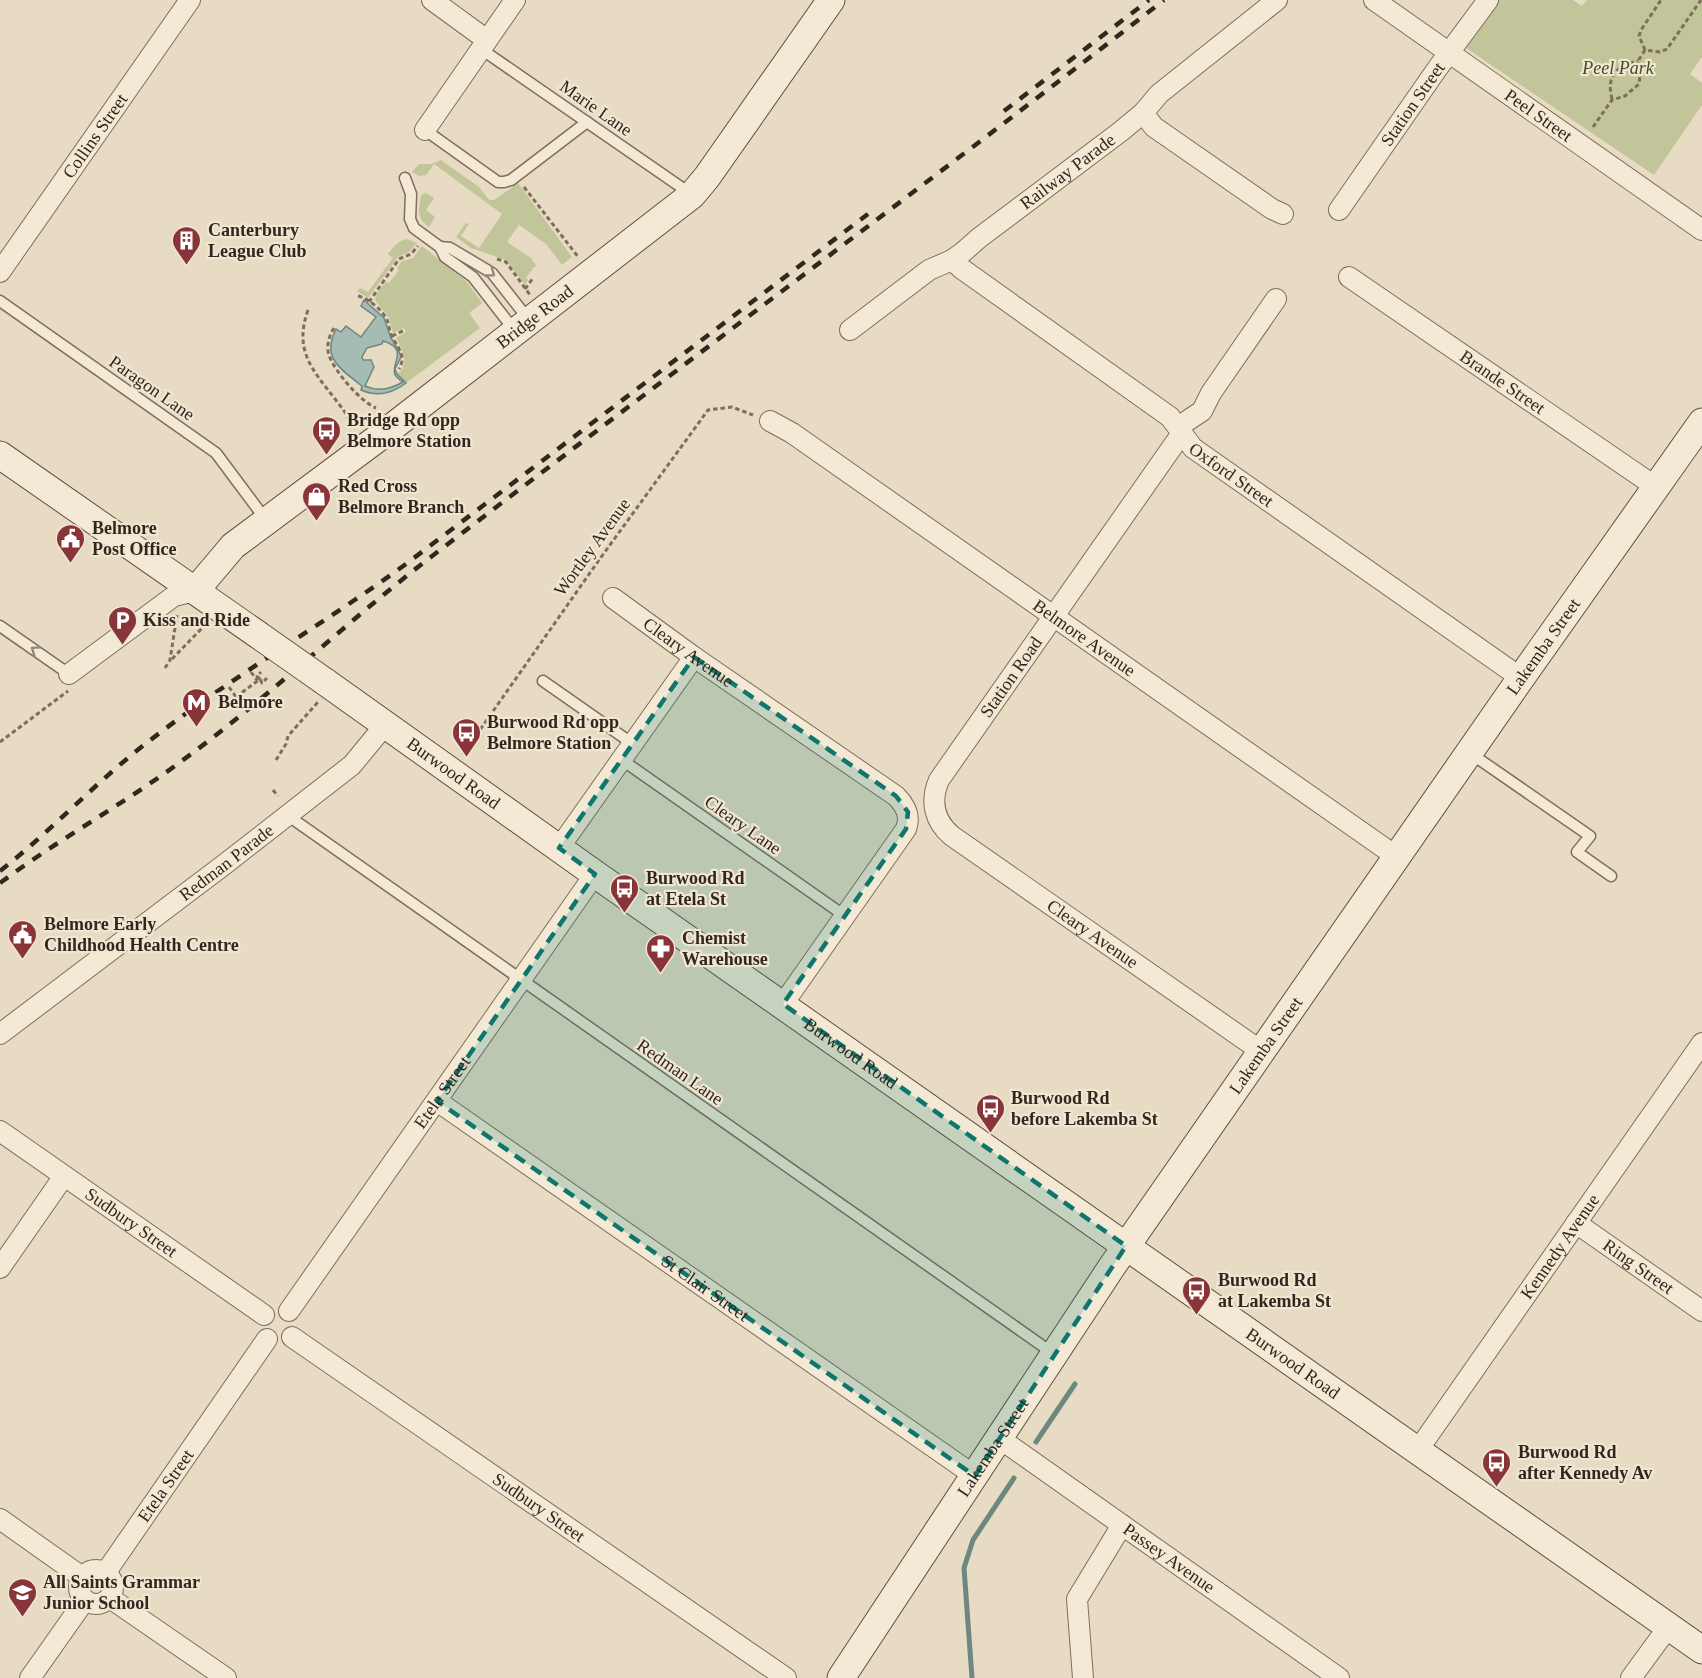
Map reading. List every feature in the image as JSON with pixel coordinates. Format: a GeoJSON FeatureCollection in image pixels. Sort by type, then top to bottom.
{"type":"FeatureCollection","features":[{"type":"Feature","properties":{"kind":"main road","name":"Bridge Road"},"geometry":{"type":"LineString","coordinates":[[186,601],[221,558],[266,521],[378,438],[692,195],[831,0]]}},
{"type":"Feature","properties":{"kind":"main road","name":"Lakemba Street"},"geometry":{"type":"LineString","coordinates":[[841,1678],[1126,1246],[1521,678],[1702,423]]}},
{"type":"Feature","properties":{"kind":"main road","name":"Burwood Road"},"geometry":{"type":"LineString","coordinates":[[0,455],[186,601],[256,634],[322,691],[385,725],[1702,1650]]}},
{"type":"Feature","properties":{"kind":"street","name":"Collins Street"},"geometry":{"type":"LineString","coordinates":[[0,272],[190,0]]}},
{"type":"Feature","properties":{"kind":"street"},"geometry":{"type":"LineString","coordinates":[[432,0],[484,44]]}},
{"type":"Feature","properties":{"kind":"street"},"geometry":{"type":"LineString","coordinates":[[425,130],[515,0]]}},
{"type":"Feature","properties":{"kind":"street","name":"Railway Parade"},"geometry":{"type":"LineString","coordinates":[[850,330],[929,270],[952,260],[1120,132],[1159,94],[1277,0]]}},
{"type":"Feature","properties":{"kind":"street","name":"Peel Street"},"geometry":{"type":"LineString","coordinates":[[1374,0],[1702,230]]}},
{"type":"Feature","properties":{"kind":"street","name":"Station Street"},"geometry":{"type":"LineString","coordinates":[[1339,210],[1488,0]]}},
{"type":"Feature","properties":{"kind":"street"},"geometry":{"type":"LineString","coordinates":[[1143,112],[1154,127],[1272,209],[1283,214]]}},
{"type":"Feature","properties":{"kind":"street","name":"Oxford Street"},"geometry":{"type":"LineString","coordinates":[[952,260],[1170,417],[1193,448],[1521,678]]}},
{"type":"Feature","properties":{"kind":"street","name":"Brande Street"},"geometry":{"type":"LineString","coordinates":[[1349,278],[1656,488]]}},
{"type":"Feature","properties":{"kind":"street","name":"Station Road"},"geometry":{"type":"LineString","coordinates":[[934,807],[934,795],[939,780],[1053,618],[1180,430],[1202,411],[1211,393],[1276,299]]}},
{"type":"Feature","properties":{"kind":"street","name":"Belmore Avenue"},"geometry":{"type":"LineString","coordinates":[[770,421],[792,434],[1397,857]]}},
{"type":"Feature","properties":{"kind":"street"},"geometry":{"type":"LineString","coordinates":[[69,674],[174,596],[186,601]]}},
{"type":"Feature","properties":{"kind":"street","name":"Cleary Avenue"},"geometry":{"type":"LineString","coordinates":[[613,598],[902,801],[908,812],[906,829],[845,916]]}},
{"type":"Feature","properties":{"kind":"street"},"geometry":{"type":"LineString","coordinates":[[559,848],[694,657]]}},
{"type":"Feature","properties":{"kind":"street","name":"Redman Parade"},"geometry":{"type":"LineString","coordinates":[[0,1034],[352,765],[385,725]]}},
{"type":"Feature","properties":{"kind":"street","name":"Cleary Avenue"},"geometry":{"type":"LineString","coordinates":[[934,807],[942,826],[952,836],[1262,1051]]}},
{"type":"Feature","properties":{"kind":"street","name":"Etela Street"},"geometry":{"type":"LineString","coordinates":[[289,1311],[595,874]]}},
{"type":"Feature","properties":{"kind":"street"},"geometry":{"type":"LineString","coordinates":[[783,1004],[845,916]]}},
{"type":"Feature","properties":{"kind":"street","name":"Kennedy Avenue"},"geometry":{"type":"LineString","coordinates":[[1418,1450],[1702,1043]]}},
{"type":"Feature","properties":{"kind":"street","name":"St Clair Street"},"geometry":{"type":"LineString","coordinates":[[437,1101],[975,1476]]}},
{"type":"Feature","properties":{"kind":"street","name":"Sudbury Street"},"geometry":{"type":"LineString","coordinates":[[0,1131],[264,1315]]}},
{"type":"Feature","properties":{"kind":"street"},"geometry":{"type":"LineString","coordinates":[[0,1268],[64,1176]]}},
{"type":"Feature","properties":{"kind":"street","name":"Ring Street"},"geometry":{"type":"LineString","coordinates":[[1575,1223],[1702,1311]]}},
{"type":"Feature","properties":{"kind":"street"},"geometry":{"type":"LineString","coordinates":[[278,1308],[289,1311],[296,1320],[296,1332],[288,1341],[278,1343],[267,1339],[262,1330],[264,1315],[278,1308]]}},
{"type":"Feature","properties":{"kind":"street","name":"Sudbury Street"},"geometry":{"type":"LineString","coordinates":[[292,1337],[786,1678]]}},
{"type":"Feature","properties":{"kind":"street","name":"Etela Street"},"geometry":{"type":"LineString","coordinates":[[106,1572],[267,1339]]}},
{"type":"Feature","properties":{"kind":"street","name":"Passey Avenue"},"geometry":{"type":"LineString","coordinates":[[999,1438],[1339,1678]]}},
{"type":"Feature","properties":{"kind":"street"},"geometry":{"type":"LineString","coordinates":[[0,1519],[82,1577]]}},
{"type":"Feature","properties":{"kind":"street"},"geometry":{"type":"LineString","coordinates":[[1083,1678],[1077,1599],[1122,1525]]}},
{"type":"Feature","properties":{"kind":"street"},"geometry":{"type":"LineString","coordinates":[[90,1570],[106,1572],[113,1581],[110,1598],[100,1604],[85,1600],[81,1596],[79,1586],[82,1577],[90,1570]]}},
{"type":"Feature","properties":{"kind":"street"},"geometry":{"type":"LineString","coordinates":[[110,1598],[226,1678]]}},
{"type":"Feature","properties":{"kind":"street"},"geometry":{"type":"LineString","coordinates":[[30,1678],[85,1600]]}},
{"type":"Feature","properties":{"kind":"street"},"geometry":{"type":"LineString","coordinates":[[1631,1678],[1668,1626]]}},
{"type":"Feature","properties":{"kind":"lane","name":"Marie Lane"},"geometry":{"type":"LineString","coordinates":[[484,44],[587,122],[692,195]]}},
{"type":"Feature","properties":{"kind":"lane"},"geometry":{"type":"LineString","coordinates":[[425,130],[498,182],[504,182],[516,176],[587,122]]}},
{"type":"Feature","properties":{"kind":"lane"},"geometry":{"type":"LineString","coordinates":[[405,178],[411,194],[410,219],[412,224],[420,234],[440,247],[450,248],[497,277],[523,327]]}},
{"type":"Feature","properties":{"kind":"lane"},"geometry":{"type":"LineString","coordinates":[[440,247],[445,257],[473,277],[523,327]]}},
{"type":"Feature","properties":{"kind":"lane","name":"Paragon Lane"},"geometry":{"type":"LineString","coordinates":[[0,301],[216,453],[266,521]]}},
{"type":"Feature","properties":{"kind":"lane"},"geometry":{"type":"LineString","coordinates":[[0,626],[69,674]]}},
{"type":"Feature","properties":{"kind":"lane"},"geometry":{"type":"LineString","coordinates":[[543,681],[633,744]]}},
{"type":"Feature","properties":{"kind":"lane"},"geometry":{"type":"LineString","coordinates":[[1470,753],[1590,836],[1577,852],[1611,876]]}},
{"type":"Feature","properties":{"kind":"lane","name":"Cleary Lane"},"geometry":{"type":"LineString","coordinates":[[622,760],[845,916]]}},
{"type":"Feature","properties":{"kind":"lane","name":"Redman Lane"},"geometry":{"type":"LineString","coordinates":[[287,815],[1054,1354]]}},
{"type":"Feature","properties":{"kind":"path"},"geometry":{"type":"LineString","coordinates":[[1645,50],[1639,36],[1661,0]]}},
{"type":"Feature","properties":{"kind":"path"},"geometry":{"type":"LineString","coordinates":[[1645,50],[1660,52],[1667,49],[1701,0]]}},
{"type":"Feature","properties":{"kind":"path"},"geometry":{"type":"LineString","coordinates":[[1612,100],[1610,86],[1615,71],[1621,66],[1638,61],[1645,50]]}},
{"type":"Feature","properties":{"kind":"path"},"geometry":{"type":"LineString","coordinates":[[1593,127],[1612,100],[1633,91],[1640,84],[1641,68],[1638,61]]}},
{"type":"Feature","properties":{"kind":"path"},"geometry":{"type":"LineString","coordinates":[[516,176],[592,274]]}},
{"type":"Feature","properties":{"kind":"path"},"geometry":{"type":"LineString","coordinates":[[525,289],[533,278]]}},
{"type":"Feature","properties":{"kind":"path"},"geometry":{"type":"LineString","coordinates":[[358,296],[382,312],[388,321],[392,336],[402,355],[402,365],[399,369]]}},
{"type":"Feature","properties":{"kind":"path"},"geometry":{"type":"LineString","coordinates":[[308,310],[303,330],[304,353],[313,372],[347,415],[351,428]]}},
{"type":"Feature","properties":{"kind":"path"},"geometry":{"type":"LineString","coordinates":[[334,328],[328,345],[332,362],[362,400],[376,408]]}},
{"type":"Feature","properties":{"kind":"path"},"geometry":{"type":"LineString","coordinates":[[392,336],[405,330]]}},
{"type":"Feature","properties":{"kind":"path","name":"Wortley Avenue"},"geometry":{"type":"LineString","coordinates":[[463,754],[708,410],[732,407],[770,421]]}},
{"type":"Feature","properties":{"kind":"path"},"geometry":{"type":"LineString","coordinates":[[170,660],[186,601]]}},
{"type":"Feature","properties":{"kind":"path"},"geometry":{"type":"LineString","coordinates":[[165,668],[205,625]]}},
{"type":"Feature","properties":{"kind":"path"},"geometry":{"type":"LineString","coordinates":[[251,672],[256,679],[261,676]]}},
{"type":"Feature","properties":{"kind":"path"},"geometry":{"type":"LineString","coordinates":[[0,742],[73,688],[69,674]]}},
{"type":"Feature","properties":{"kind":"path"},"geometry":{"type":"LineString","coordinates":[[261,676],[262,683],[267,678]]}},
{"type":"Feature","properties":{"kind":"path"},"geometry":{"type":"LineString","coordinates":[[236,697],[261,676]]}},
{"type":"Feature","properties":{"kind":"path"},"geometry":{"type":"LineString","coordinates":[[229,687],[244,708]]}},
{"type":"Feature","properties":{"kind":"path"},"geometry":{"type":"LineString","coordinates":[[276,760],[288,736],[322,691]]}},
{"type":"Feature","properties":{"kind":"path"},"geometry":{"type":"LineString","coordinates":[[273,790],[278,796]]}},
{"type":"Feature","properties":{"kind":"highlighted area"},"geometry":{"type":"Polygon","coordinates":[[[694,657],[896,796],[908,812],[906,829],[783,1004],[1126,1246],[975,1476],[437,1101],[595,874],[559,848],[694,657]]]}},
{"type":"Feature","properties":{"kind":"green space","name":"Peel Park"},"geometry":{"type":"Polygon","coordinates":[[[1499,0],[1573,0],[1582,6],[1587,0],[1702,0],[1702,57],[1690,74],[1702,83],[1702,105],[1654,175],[1466,48],[1499,0]]]}},
{"type":"Feature","properties":{"kind":"green space"},"geometry":{"type":"Polygon","coordinates":[[[441,160],[479,187],[489,200],[494,200],[518,183],[572,257],[562,265],[546,244],[519,225],[507,242],[531,258],[537,267],[534,267],[526,278],[528,280],[525,285],[506,260],[471,248],[456,237],[466,223],[469,224],[461,236],[479,248],[502,214],[434,164],[426,175],[419,176],[412,172],[419,164],[431,164],[441,160]]]}},
{"type":"Feature","properties":{"kind":"green space"},"geometry":{"type":"Polygon","coordinates":[[[426,193],[434,198],[426,210],[435,217],[429,227],[419,213],[421,195],[426,193]]]}},
{"type":"Feature","properties":{"kind":"green space"},"geometry":{"type":"Polygon","coordinates":[[[407,239],[417,243],[409,252],[398,257],[368,298],[357,291],[360,288],[368,292],[393,258],[388,254],[396,244],[407,239]]]}},
{"type":"Feature","properties":{"kind":"green space"},"geometry":{"type":"Polygon","coordinates":[[[422,246],[467,282],[482,303],[469,313],[480,328],[406,383],[397,374],[403,366],[404,357],[396,338],[406,332],[404,328],[393,333],[389,318],[375,300],[377,293],[399,270],[397,268],[402,261],[413,258],[422,246]]]}},
{"type":"Feature","properties":{"kind":"water"},"geometry":{"type":"Polygon","coordinates":[[[364,300],[384,318],[401,357],[395,369],[406,383],[390,392],[379,394],[361,390],[362,386],[341,368],[332,356],[332,339],[336,329],[341,332],[346,326],[361,337],[376,317],[361,306],[364,300]],[[383,341],[382,344],[367,348],[362,357],[363,360],[371,360],[374,367],[365,386],[384,389],[403,382],[395,375],[397,352],[391,344],[383,341]]]}},
{"type":"Feature","properties":{"kind":"waterway"},"geometry":{"type":"LineString","coordinates":[[1036,1442],[1075,1384]]}},
{"type":"Feature","properties":{"kind":"waterway"},"geometry":{"type":"LineString","coordinates":[[972,1678],[964,1568],[973,1540],[1014,1478]]}},
{"type":"Feature","properties":{"kind":"railway"},"geometry":{"type":"LineString","coordinates":[[1004,111],[1149,0]]}},
{"type":"Feature","properties":{"kind":"railway"},"geometry":{"type":"LineString","coordinates":[[0,883],[45,851],[138,792],[214,736],[427,560],[1164,0]]}},
{"type":"Feature","properties":{"kind":"railway"},"geometry":{"type":"LineString","coordinates":[[0,871],[144,745],[241,675],[406,564],[868,214]]}},
{"type":"Feature","properties":{"kind":"place","name":"Canterbury League Club"},"geometry":{"type":"Point","coordinates":[187,266]}},
{"type":"Feature","properties":{"kind":"place","name":"Bridge Rd opp Belmore Station"},"geometry":{"type":"Point","coordinates":[326,456]}},
{"type":"Feature","properties":{"kind":"place","name":"Red Cross Belmore Branch"},"geometry":{"type":"Point","coordinates":[317,522]}},
{"type":"Feature","properties":{"kind":"place","name":"Belmore Post Office"},"geometry":{"type":"Point","coordinates":[71,564]}},
{"type":"Feature","properties":{"kind":"place","name":"Kiss and Ride"},"geometry":{"type":"Point","coordinates":[122,646]}},
{"type":"Feature","properties":{"kind":"place","name":"Belmore"},"geometry":{"type":"Point","coordinates":[197,728]}},
{"type":"Feature","properties":{"kind":"place","name":"Burwood Rd opp Belmore Station"},"geometry":{"type":"Point","coordinates":[466,758]}},
{"type":"Feature","properties":{"kind":"place","name":"Burwood Rd at Etela St"},"geometry":{"type":"Point","coordinates":[625,914]}},
{"type":"Feature","properties":{"kind":"place","name":"Belmore Early Childhood Health Centre"},"geometry":{"type":"Point","coordinates":[23,960]}},
{"type":"Feature","properties":{"kind":"place","name":"Chemist Warehouse"},"geometry":{"type":"Point","coordinates":[661,974]}},
{"type":"Feature","properties":{"kind":"place","name":"Burwood Rd before Lakemba St"},"geometry":{"type":"Point","coordinates":[990,1134]}},
{"type":"Feature","properties":{"kind":"place","name":"Burwood Rd at Lakemba St"},"geometry":{"type":"Point","coordinates":[1197,1316]}},
{"type":"Feature","properties":{"kind":"place","name":"Burwood Rd after Kennedy Av"},"geometry":{"type":"Point","coordinates":[1497,1488]}},
{"type":"Feature","properties":{"kind":"place","name":"All Saints Grammar Junior School"},"geometry":{"type":"Point","coordinates":[22,1618]}}]}
